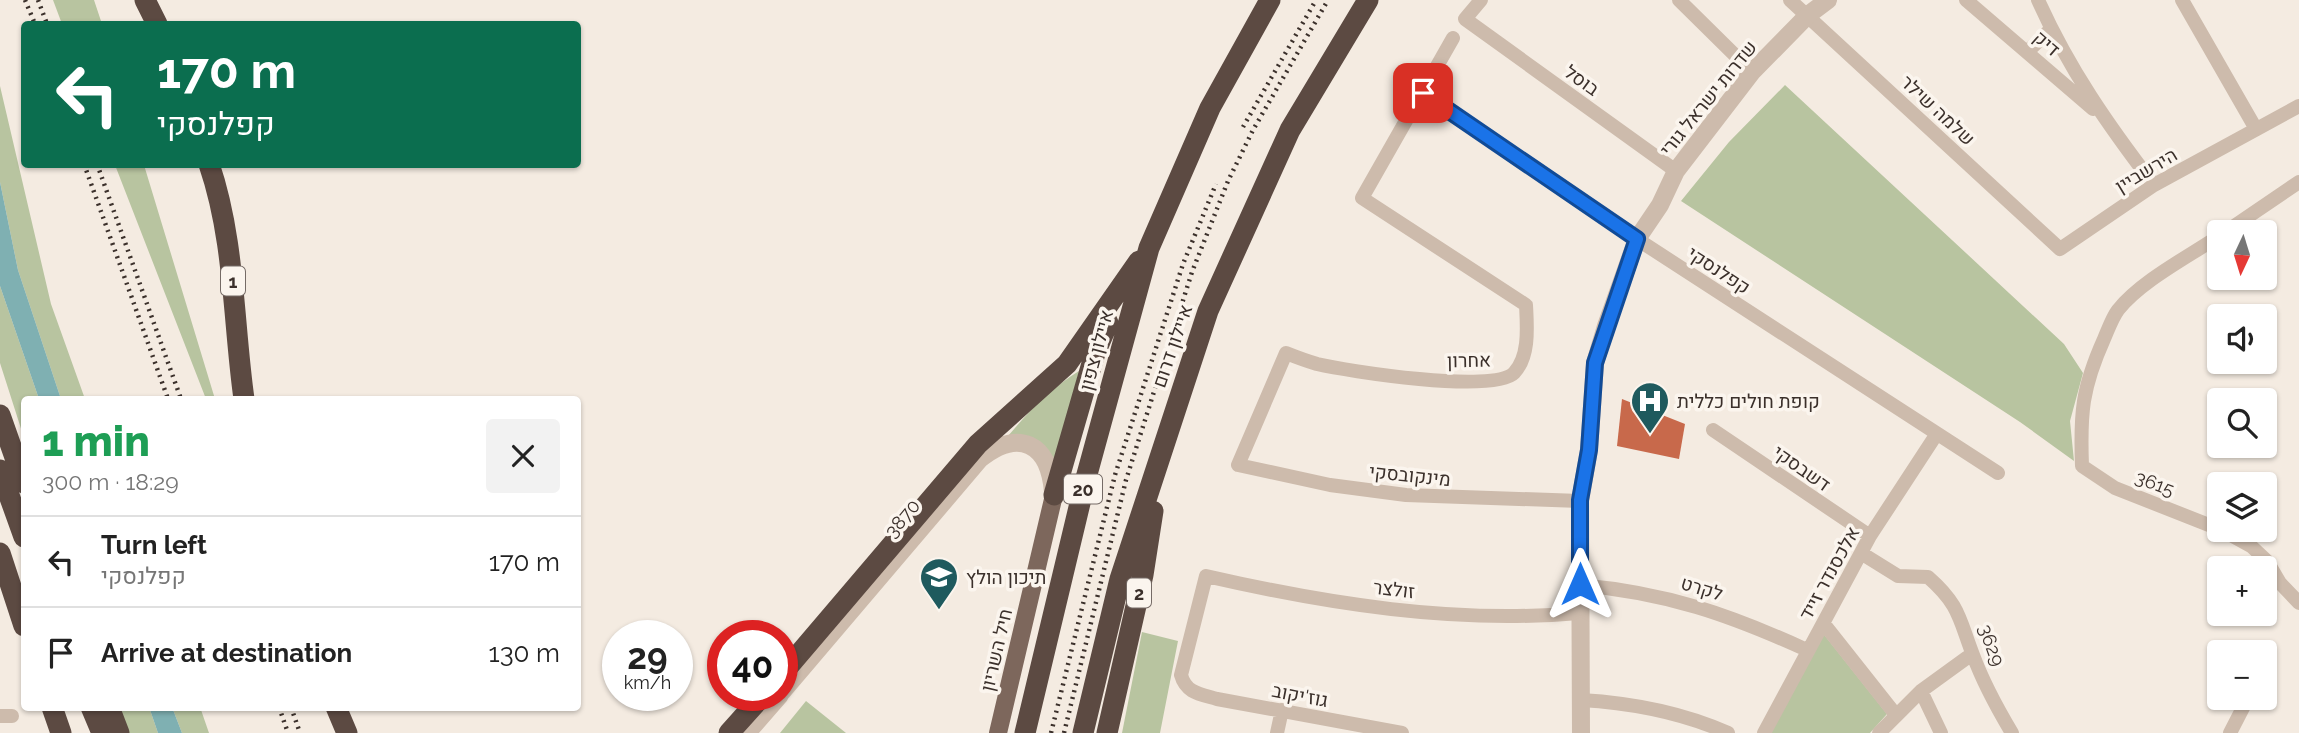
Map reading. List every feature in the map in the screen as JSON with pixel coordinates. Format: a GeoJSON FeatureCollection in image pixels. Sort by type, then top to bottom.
{"type":"FeatureCollection","features":[{"type":"Feature","properties":{"kind":"highway"},"geometry":{"type":"LineString","coordinates":[[145,0],[156,21]]}},
{"type":"Feature","properties":{"kind":"highway","name":"איילון צפון"},"geometry":{"type":"LineString","coordinates":[[1025,733],[1086,478],[1149,248],[1210,108],[1270,0]]}},
{"type":"Feature","properties":{"kind":"highway","name":"איילון דרום"},"geometry":{"type":"LineString","coordinates":[[1083,733],[1120,579],[1163,450],[1182,382],[1223,272],[1290,130],[1368,0]]}},
{"type":"Feature","properties":{"kind":"highway","name":"1"},"geometry":{"type":"LineString","coordinates":[[210,168],[218,189],[232,277],[244,396]]}},
{"type":"Feature","properties":{"kind":"highway"},"geometry":{"type":"LineString","coordinates":[[1054,495],[1096,353],[1120,295],[1149,248]]}},
{"type":"Feature","properties":{"kind":"highway"},"geometry":{"type":"LineString","coordinates":[[798,655],[978,444],[1067,364],[1149,248]]}},
{"type":"Feature","properties":{"kind":"highway"},"geometry":{"type":"LineString","coordinates":[[0,415],[21,474]]}},
{"type":"Feature","properties":{"kind":"highway","name":"2"},"geometry":{"type":"LineString","coordinates":[[1107,733],[1143,575],[1163,450]]}},
{"type":"Feature","properties":{"kind":"highway"},"geometry":{"type":"LineString","coordinates":[[0,470],[21,529]]}},
{"type":"Feature","properties":{"kind":"highway"},"geometry":{"type":"LineString","coordinates":[[0,553],[21,617]]}},
{"type":"Feature","properties":{"kind":"highway"},"geometry":{"type":"LineString","coordinates":[[53,711],[61,733]]}},
{"type":"Feature","properties":{"kind":"highway"},"geometry":{"type":"LineString","coordinates":[[92,711],[102,733]]}},
{"type":"Feature","properties":{"kind":"highway"},"geometry":{"type":"LineString","coordinates":[[111,711],[119,733]]}},
{"type":"Feature","properties":{"kind":"highway"},"geometry":{"type":"LineString","coordinates":[[335,711],[340,733]]}},
{"type":"Feature","properties":{"kind":"highway"},"geometry":{"type":"LineString","coordinates":[[336,711],[346,733]]}},
{"type":"Feature","properties":{"kind":"highway"},"geometry":{"type":"LineString","coordinates":[[729,733],[749,711]]}},
{"type":"Feature","properties":{"kind":"main road","name":"חיל השריון"},"geometry":{"type":"LineString","coordinates":[[998,733],[1054,495]]}},
{"type":"Feature","properties":{"kind":"street","name":"בוסל"},"geometry":{"type":"LineString","coordinates":[[1482,0],[1465,19],[1676,171]]}},
{"type":"Feature","properties":{"kind":"street"},"geometry":{"type":"LineString","coordinates":[[1679,0],[1752,72]]}},
{"type":"Feature","properties":{"kind":"street","name":"שלמה שילר"},"geometry":{"type":"LineString","coordinates":[[1790,0],[2060,249]]}},
{"type":"Feature","properties":{"kind":"street","name":"שדרות ישראל גורי"},"geometry":{"type":"LineString","coordinates":[[1581,733],[1580,500],[1589,450],[1595,363],[1637,239],[1660,205],[1676,171],[1752,72],[1808,15],[1828,0]]}},
{"type":"Feature","properties":{"kind":"street","name":"דיק"},"geometry":{"type":"LineString","coordinates":[[1966,0],[2102,117]]}},
{"type":"Feature","properties":{"kind":"street","name":"דיק"},"geometry":{"type":"LineString","coordinates":[[2038,0],[2051,29],[2102,117],[2154,185]]}},
{"type":"Feature","properties":{"kind":"street"},"geometry":{"type":"LineString","coordinates":[[2182,0],[2256,129]]}},
{"type":"Feature","properties":{"kind":"street"},"geometry":{"type":"LineString","coordinates":[[2027,52],[2051,29]]}},
{"type":"Feature","properties":{"kind":"street"},"geometry":{"type":"LineString","coordinates":[[1423,93],[1453,38]]}},
{"type":"Feature","properties":{"kind":"street","name":"אחרון"},"geometry":{"type":"LineString","coordinates":[[1238,465],[1286,353],[1317,364],[1398,378],[1487,382],[1512,375],[1516,370],[1527,341],[1526,306],[1362,198],[1423,93]]}},
{"type":"Feature","properties":{"kind":"street","name":"קפלנסקי"},"geometry":{"type":"LineString","coordinates":[[1423,93],[1637,239],[1998,473]]}},
{"type":"Feature","properties":{"kind":"street","name":"הירשביין"},"geometry":{"type":"LineString","coordinates":[[2060,249],[2154,185],[2299,106]]}},
{"type":"Feature","properties":{"kind":"street"},"geometry":{"type":"LineString","coordinates":[[2243,220],[2299,182]]}},
{"type":"Feature","properties":{"kind":"street","name":"3615"},"geometry":{"type":"LineString","coordinates":[[2207,244],[2140,290],[2118,311],[2096,356],[2081,405],[2082,466],[2115,488],[2207,524]]}},
{"type":"Feature","properties":{"kind":"street","name":"דשבסקי"},"geometry":{"type":"LineString","coordinates":[[1713,430],[1871,536]]}},
{"type":"Feature","properties":{"kind":"street","name":"אלכסנדר זייד"},"geometry":{"type":"LineString","coordinates":[[1764,733],[1861,553],[1936,435]]}},
{"type":"Feature","properties":{"kind":"street","name":"3870"},"geometry":{"type":"LineString","coordinates":[[798,673],[980,459],[991,450],[1006,442],[1026,443],[1037,449],[1049,466],[1054,495]]}},
{"type":"Feature","properties":{"kind":"street","name":"מינקובסקי"},"geometry":{"type":"LineString","coordinates":[[1238,465],[1330,485],[1405,495],[1580,500]]}},
{"type":"Feature","properties":{"kind":"street","name":"3615"},"geometry":{"type":"LineString","coordinates":[[2244,542],[2267,561],[2280,583],[2299,603]]}},
{"type":"Feature","properties":{"kind":"street","name":"3629"},"geometry":{"type":"LineString","coordinates":[[1861,553],[1898,576],[1928,577],[1948,594],[1963,621],[1972,654],[2012,733]]}},
{"type":"Feature","properties":{"kind":"street","name":"זולצר"},"geometry":{"type":"LineString","coordinates":[[1191,692],[1183,684],[1181,675],[1206,576],[1320,598],[1402,610],[1488,617],[1579,614]]}},
{"type":"Feature","properties":{"kind":"street","name":"לקרט"},"geometry":{"type":"LineString","coordinates":[[1580,584],[1671,598],[1742,620],[1807,650]]}},
{"type":"Feature","properties":{"kind":"street"},"geometry":{"type":"LineString","coordinates":[[1824,624],[1896,715]]}},
{"type":"Feature","properties":{"kind":"street"},"geometry":{"type":"LineString","coordinates":[[1885,731],[1896,715],[1921,691],[1972,654]]}},
{"type":"Feature","properties":{"kind":"street"},"geometry":{"type":"LineString","coordinates":[[1921,691],[1941,733]]}},
{"type":"Feature","properties":{"kind":"street","name":"גוז'יקוב"},"geometry":{"type":"LineString","coordinates":[[1191,692],[1402,733]]}},
{"type":"Feature","properties":{"kind":"street"},"geometry":{"type":"LineString","coordinates":[[1581,700],[1625,702],[1662,710],[1728,733]]}},
{"type":"Feature","properties":{"kind":"street"},"geometry":{"type":"LineString","coordinates":[[1277,733],[1282,710]]}},
{"type":"Feature","properties":{"kind":"street"},"geometry":{"type":"LineString","coordinates":[[2230,733],[2242,710]]}},
{"type":"Feature","properties":{"kind":"street","name":"3870"},"geometry":{"type":"LineString","coordinates":[[747,733],[766,711]]}},
{"type":"Feature","properties":{"kind":"green space"},"geometry":{"type":"Polygon","coordinates":[[[53,0],[94,0],[101,21],[61,21],[53,0]]]}},
{"type":"Feature","properties":{"kind":"green space"},"geometry":{"type":"Polygon","coordinates":[[[1785,85],[2064,344],[2083,373],[2070,421],[2074,461],[2020,422],[1681,201],[1729,142],[1785,85]]]}},
{"type":"Feature","properties":{"kind":"green space"},"geometry":{"type":"Polygon","coordinates":[[[0,86],[51,304],[84,396],[60,396],[18,270],[0,182],[0,86]]]}},
{"type":"Feature","properties":{"kind":"green space"},"geometry":{"type":"Polygon","coordinates":[[[116,168],[145,168],[214,396],[205,396],[116,168]]]}},
{"type":"Feature","properties":{"kind":"green space"},"geometry":{"type":"Polygon","coordinates":[[[0,286],[38,396],[21,396],[21,429],[0,363],[0,286]]]}},
{"type":"Feature","properties":{"kind":"green space"},"geometry":{"type":"Polygon","coordinates":[[[1079,371],[1055,465],[1008,436],[1041,400],[1079,371]]]}},
{"type":"Feature","properties":{"kind":"green space"},"geometry":{"type":"Polygon","coordinates":[[[1142,632],[1178,641],[1160,733],[1122,733],[1142,632]]]}},
{"type":"Feature","properties":{"kind":"green space"},"geometry":{"type":"Polygon","coordinates":[[[1822,632],[1887,714],[1870,733],[1767,733],[1822,632]]]}},
{"type":"Feature","properties":{"kind":"green space"},"geometry":{"type":"Polygon","coordinates":[[[806,701],[846,733],[780,733],[806,701]]]}},
{"type":"Feature","properties":{"kind":"green space"},"geometry":{"type":"Polygon","coordinates":[[[118,711],[150,711],[158,733],[126,733],[118,711]]]}},
{"type":"Feature","properties":{"kind":"green space"},"geometry":{"type":"Polygon","coordinates":[[[174,711],[201,711],[209,733],[182,733],[174,711]]]}},
{"type":"Feature","properties":{"kind":"water"},"geometry":{"type":"Polygon","coordinates":[[[0,182],[18,270],[60,396],[38,396],[0,286],[0,182]]]}},
{"type":"Feature","properties":{"kind":"water"},"geometry":{"type":"Polygon","coordinates":[[[150,711],[174,711],[182,733],[158,733],[150,711]]]}},
{"type":"Feature","properties":{"kind":"building","name":"קופת חולים כללית"},"geometry":{"type":"Polygon","coordinates":[[[1622,399],[1685,424],[1679,459],[1617,446],[1622,399]]]}},
{"type":"Feature","properties":{"kind":"railway"},"geometry":{"type":"LineString","coordinates":[[25,0],[34,21]]}},
{"type":"Feature","properties":{"kind":"railway"},"geometry":{"type":"LineString","coordinates":[[38,0],[46,21]]}},
{"type":"Feature","properties":{"kind":"railway"},"geometry":{"type":"LineString","coordinates":[[1243,127],[1316,0]]}},
{"type":"Feature","properties":{"kind":"railway"},"geometry":{"type":"LineString","coordinates":[[1064,733],[1126,480],[1192,272],[1228,181],[1253,130],[1328,0]]}},
{"type":"Feature","properties":{"kind":"railway"},"geometry":{"type":"LineString","coordinates":[[85,168],[167,396]]}},
{"type":"Feature","properties":{"kind":"railway"},"geometry":{"type":"LineString","coordinates":[[98,168],[180,396]]}},
{"type":"Feature","properties":{"kind":"railway"},"geometry":{"type":"LineString","coordinates":[[1051,733],[1115,475],[1183,264],[1216,184]]}},
{"type":"Feature","properties":{"kind":"railway"},"geometry":{"type":"LineString","coordinates":[[280,711],[288,733]]}},
{"type":"Feature","properties":{"kind":"railway"},"geometry":{"type":"LineString","coordinates":[[292,711],[300,733]]}},
{"type":"Feature","properties":{"kind":"place","name":"קופת חולים כללית"},"geometry":{"type":"Point","coordinates":[1650,435]}},
{"type":"Feature","properties":{"kind":"place","name":"תיכון הולץ"},"geometry":{"type":"Point","coordinates":[939,611]}},
{"type":"Feature","properties":{"kind":"route"},"geometry":{"type":"LineString","coordinates":[[1423,93],[1637,239],[1595,363],[1589,450],[1580,500],[1580,584]]}}]}
